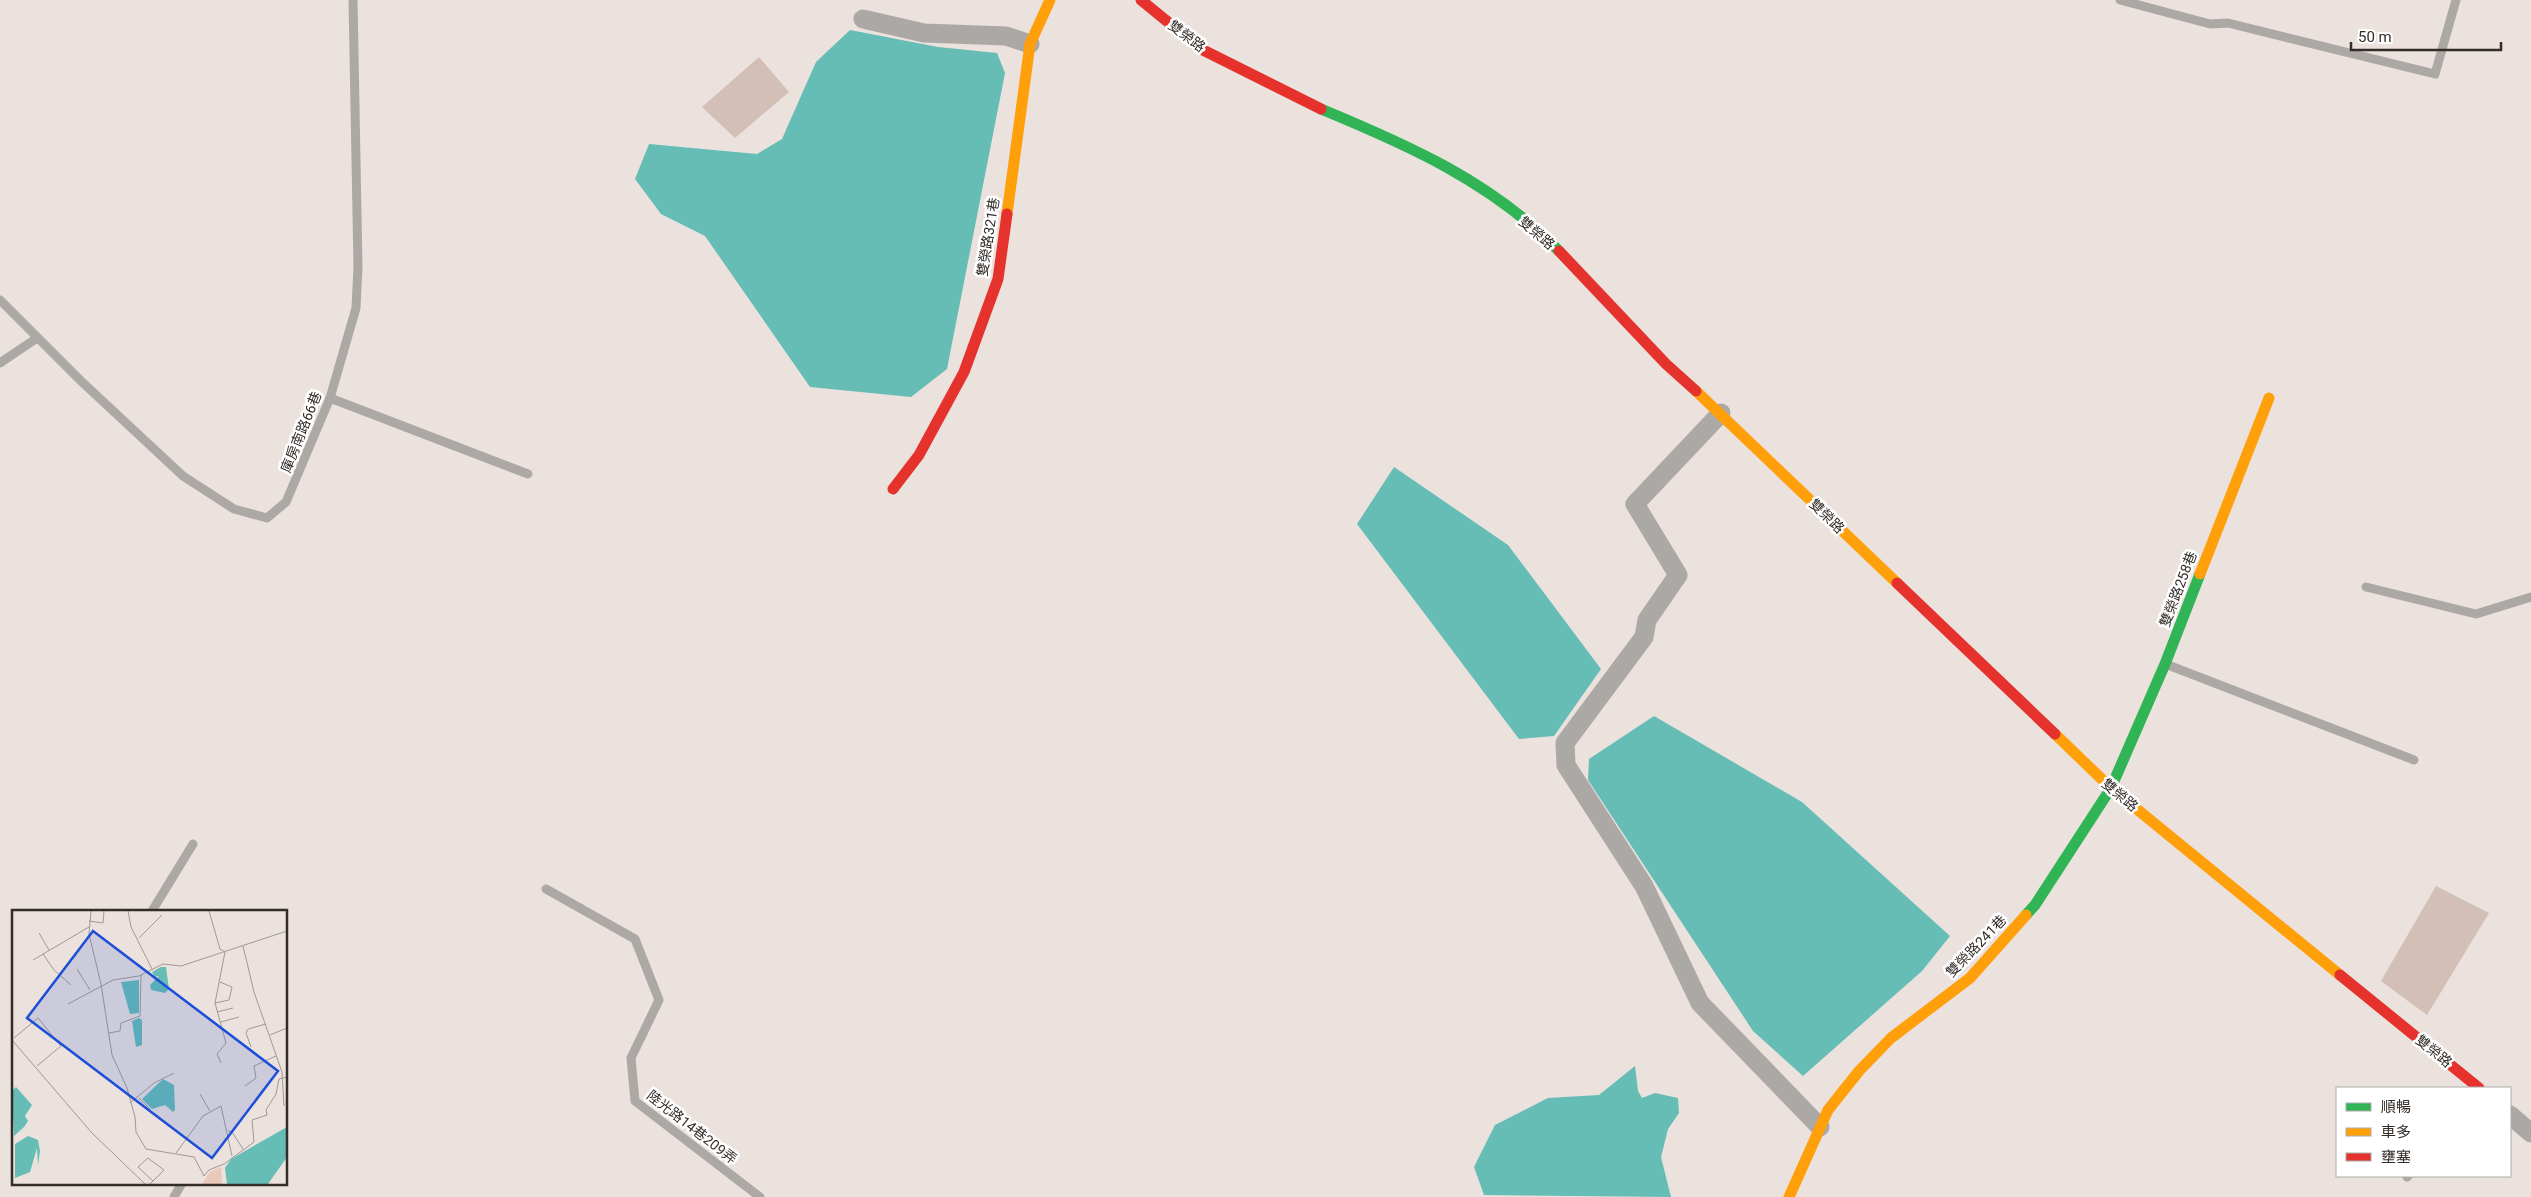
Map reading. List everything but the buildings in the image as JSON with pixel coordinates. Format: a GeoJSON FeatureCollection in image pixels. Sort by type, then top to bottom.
{"type":"FeatureCollection","features":[{"type":"Feature","properties":{"kind":"street","name":"雙榮路321巷"},"geometry":{"type":"LineString","coordinates":[[894,489],[919,455],[964,372],[998,279],[1030,44],[1050,0]]}},
{"type":"Feature","properties":{"kind":"street","name":"雙榮路"},"geometry":{"type":"LineString","coordinates":[[1141,0],[1201,49],[1304,102],[1404,143],[1477,183],[1546,238],[1666,364],[1722,414],[2111,788],[2476,1087]]}},
{"type":"Feature","properties":{"kind":"street"},"geometry":{"type":"LineString","coordinates":[[862,19],[924,33],[1006,36],[1030,44]]}},
{"type":"Feature","properties":{"kind":"street","name":"雙榮路258巷"},"geometry":{"type":"LineString","coordinates":[[2111,788],[2165,664],[2269,398]]}},
{"type":"Feature","properties":{"kind":"street"},"geometry":{"type":"LineString","coordinates":[[1722,414],[1635,504],[1678,575],[1647,620],[1644,637],[1565,743],[1566,765],[1644,886],[1700,1003],[1820,1127]]}},
{"type":"Feature","properties":{"kind":"street","name":"雙榮路241巷"},"geometry":{"type":"LineString","coordinates":[[1789,1197],[1828,1110],[1859,1071],[1891,1038],[1970,978],[2035,905],[2111,788]]}},
{"type":"Feature","properties":{"kind":"street"},"geometry":{"type":"LineString","coordinates":[[2511,1116],[2531,1133]]}},
{"type":"Feature","properties":{"kind":"lane","name":"庫房南路66巷"},"geometry":{"type":"LineString","coordinates":[[0,300],[37,338],[183,476],[234,509],[267,518],[286,502],[330,398],[356,308],[358,268],[353,0]]}},
{"type":"Feature","properties":{"kind":"lane"},"geometry":{"type":"LineString","coordinates":[[2120,0],[2210,24],[2228,23],[2434,74],[2456,0]]}},
{"type":"Feature","properties":{"kind":"lane"},"geometry":{"type":"LineString","coordinates":[[0,363],[37,338]]}},
{"type":"Feature","properties":{"kind":"lane"},"geometry":{"type":"LineString","coordinates":[[330,398],[528,474]]}},
{"type":"Feature","properties":{"kind":"lane"},"geometry":{"type":"LineString","coordinates":[[2366,587],[2476,614],[2531,597]]}},
{"type":"Feature","properties":{"kind":"lane"},"geometry":{"type":"LineString","coordinates":[[2165,664],[2414,760]]}},
{"type":"Feature","properties":{"kind":"lane"},"geometry":{"type":"LineString","coordinates":[[153,910],[193,844]]}},
{"type":"Feature","properties":{"kind":"lane","name":"陸光路14巷209弄"},"geometry":{"type":"LineString","coordinates":[[546,889],[636,939],[659,1000],[631,1058],[635,1101],[760,1197]]}},
{"type":"Feature","properties":{"kind":"lane"},"geometry":{"type":"LineString","coordinates":[[174,1197],[181,1184]]}},
{"type":"Feature","properties":{"kind":"water"},"geometry":{"type":"Polygon","coordinates":[[[850,30],[938,47],[997,53],[1005,73],[947,369],[911,397],[810,387],[705,236],[661,214],[635,179],[649,144],[757,154],[782,139],[816,62],[850,30]]]}},
{"type":"Feature","properties":{"kind":"water"},"geometry":{"type":"Polygon","coordinates":[[[1394,467],[1508,545],[1601,669],[1554,736],[1519,739],[1357,524],[1394,467]]]}},
{"type":"Feature","properties":{"kind":"water"},"geometry":{"type":"Polygon","coordinates":[[[1654,716],[1802,802],[1950,936],[1922,971],[1803,1076],[1753,1031],[1588,780],[1589,759],[1654,716]]]}},
{"type":"Feature","properties":{"kind":"water"},"geometry":{"type":"Polygon","coordinates":[[[1635,1066],[1638,1091],[1642,1098],[1655,1093],[1678,1098],[1679,1113],[1668,1129],[1661,1157],[1671,1197],[1484,1195],[1474,1167],[1495,1125],[1548,1098],[1599,1095],[1635,1066]]]}},
{"type":"Feature","properties":{"kind":"traffic: fast"},"geometry":{"type":"LineString","coordinates":[[1321,109],[1417,152],[1477,185],[1506,205],[1559,251]]}},
{"type":"Feature","properties":{"kind":"traffic: fast"},"geometry":{"type":"LineString","coordinates":[[2026,915],[2035,905],[2111,788],[2165,664],[2200,574]]}},
{"type":"Feature","properties":{"kind":"traffic: slow"},"geometry":{"type":"LineString","coordinates":[[1007,214],[1030,44],[1050,0]]}},
{"type":"Feature","properties":{"kind":"traffic: slow"},"geometry":{"type":"LineString","coordinates":[[1696,391],[1897,583]]}},
{"type":"Feature","properties":{"kind":"traffic: slow"},"geometry":{"type":"LineString","coordinates":[[2200,574],[2269,398]]}},
{"type":"Feature","properties":{"kind":"traffic: slow"},"geometry":{"type":"LineString","coordinates":[[2055,734],[2111,788],[2340,975]]}},
{"type":"Feature","properties":{"kind":"traffic: slow"},"geometry":{"type":"LineString","coordinates":[[1789,1197],[1828,1110],[1859,1071],[1891,1038],[1970,978],[2026,915]]}},
{"type":"Feature","properties":{"kind":"traffic: jam"},"geometry":{"type":"LineString","coordinates":[[1141,0],[1201,49],[1321,109]]}},
{"type":"Feature","properties":{"kind":"traffic: jam"},"geometry":{"type":"LineString","coordinates":[[893,489],[919,455],[964,372],[998,279],[1007,214]]}},
{"type":"Feature","properties":{"kind":"traffic: jam"},"geometry":{"type":"LineString","coordinates":[[1559,251],[1666,364],[1696,391]]}},
{"type":"Feature","properties":{"kind":"traffic: jam"},"geometry":{"type":"LineString","coordinates":[[1897,583],[2055,734]]}},
{"type":"Feature","properties":{"kind":"traffic: jam"},"geometry":{"type":"LineString","coordinates":[[2340,975],[2478,1087]]}}]}
